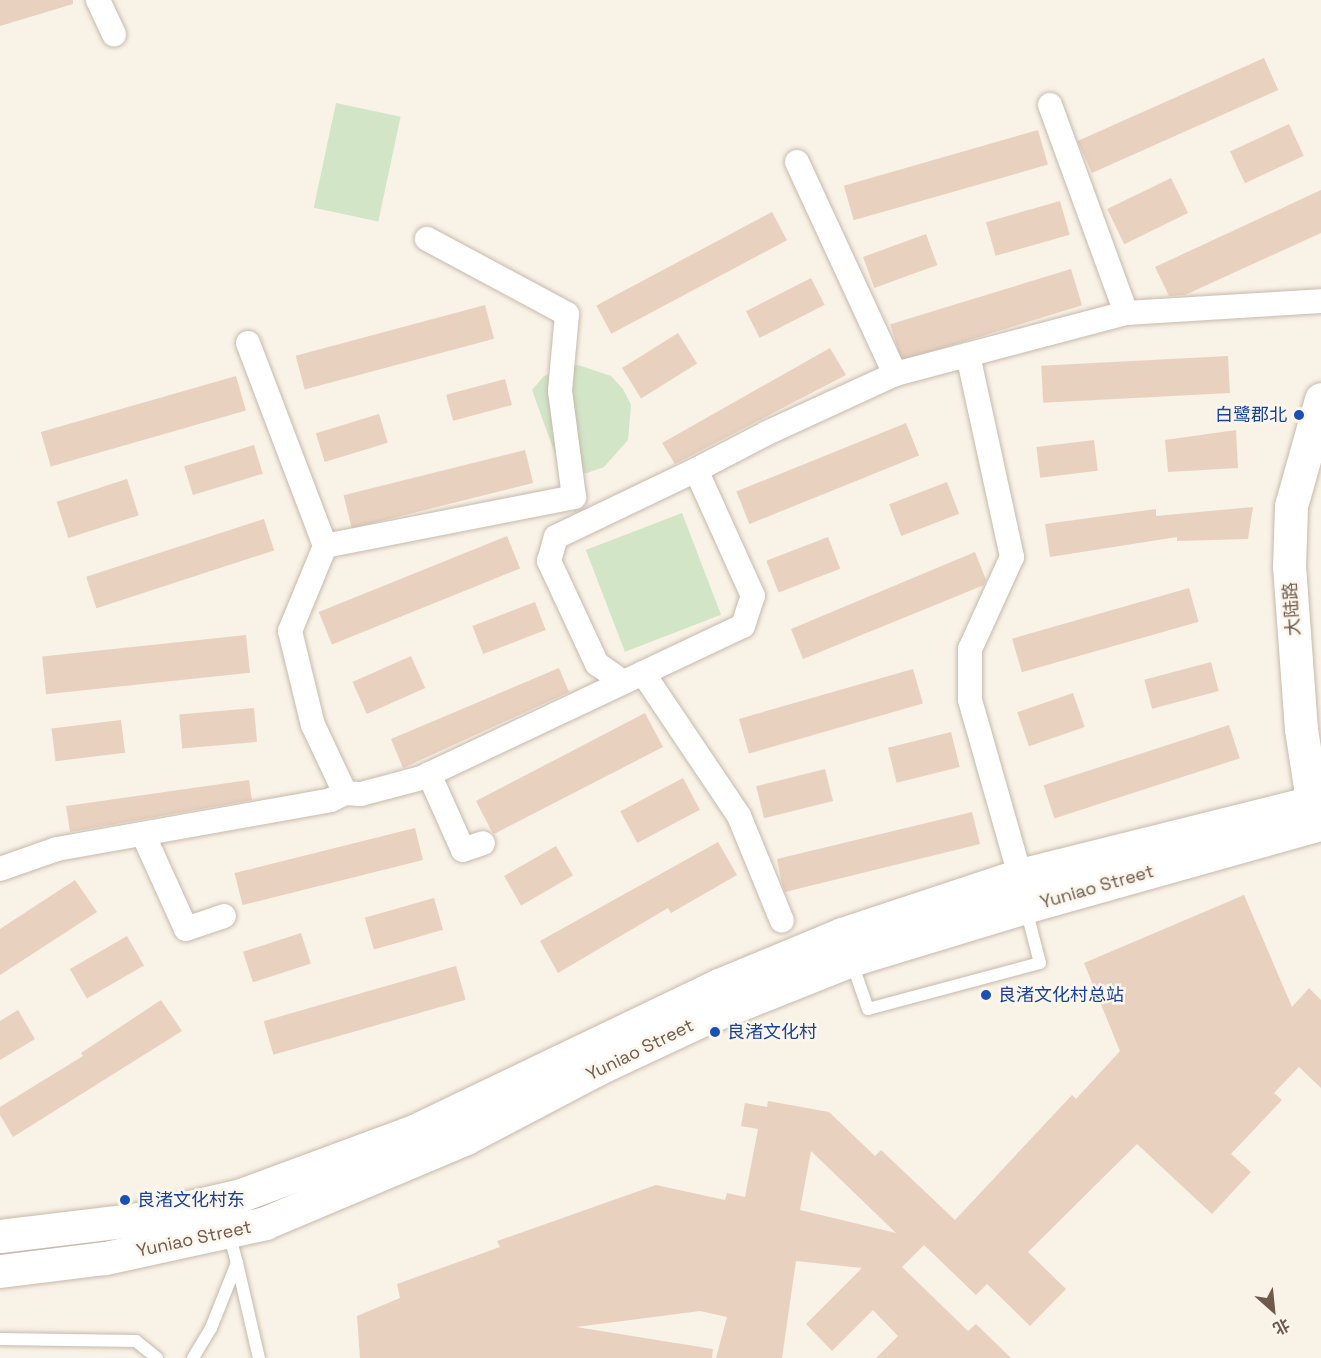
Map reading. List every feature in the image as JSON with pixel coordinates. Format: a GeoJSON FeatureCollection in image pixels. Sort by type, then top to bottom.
{"type":"FeatureCollection","features":[{"type":"Feature","properties":{"kind":"main road","name":"大陆路"},"geometry":{"type":"LineString","coordinates":[[1319,811],[1301,729],[1289,567],[1291,506],[1321,399]]}},
{"type":"Feature","properties":{"kind":"main road","name":"Yuniao Street"},"geometry":{"type":"LineString","coordinates":[[0,1271],[94,1260],[228,1225],[414,1131],[719,985],[847,947],[1025,907],[1319,811]]}},
{"type":"Feature","properties":{"kind":"main road","name":"Yuniao Street"},"geometry":{"type":"LineString","coordinates":[[847,947],[1020,875],[1319,811]]}},
{"type":"Feature","properties":{"kind":"main road","name":"Yuniao Street"},"geometry":{"type":"LineString","coordinates":[[0,1236],[134,1220],[228,1225]]}},
{"type":"Feature","properties":{"kind":"street"},"geometry":{"type":"LineString","coordinates":[[98,0],[114,35]]}},
{"type":"Feature","properties":{"kind":"street"},"geometry":{"type":"LineString","coordinates":[[1050,105],[1126,313]]}},
{"type":"Feature","properties":{"kind":"street"},"geometry":{"type":"LineString","coordinates":[[797,162],[895,375]]}},
{"type":"Feature","properties":{"kind":"street"},"geometry":{"type":"LineString","coordinates":[[325,546],[574,497],[560,391],[567,314],[427,239]]}},
{"type":"Feature","properties":{"kind":"street"},"geometry":{"type":"LineString","coordinates":[[782,921],[739,816],[633,678],[597,664],[549,561],[556,537],[696,470],[767,432],[895,375],[1126,313],[1321,301]]}},
{"type":"Feature","properties":{"kind":"street"},"geometry":{"type":"LineString","coordinates":[[248,344],[325,546],[290,631],[313,725],[345,793]]}},
{"type":"Feature","properties":{"kind":"street"},"geometry":{"type":"LineString","coordinates":[[968,355],[1012,556],[970,649],[970,700],[1016,861]]}},
{"type":"Feature","properties":{"kind":"street"},"geometry":{"type":"LineString","coordinates":[[0,869],[57,849],[331,801],[345,793],[361,794],[429,774],[743,626],[753,596],[696,470]]}},
{"type":"Feature","properties":{"kind":"street"},"geometry":{"type":"LineString","coordinates":[[429,774],[463,850],[483,843]]}},
{"type":"Feature","properties":{"kind":"street"},"geometry":{"type":"LineString","coordinates":[[143,834],[186,929],[224,916]]}},
{"type":"Feature","properties":{"kind":"lane"},"geometry":{"type":"LineString","coordinates":[[847,947],[868,1009],[1041,963],[1025,907]]}},
{"type":"Feature","properties":{"kind":"lane"},"geometry":{"type":"LineString","coordinates":[[193,1358],[211,1328],[228,1225]]}},
{"type":"Feature","properties":{"kind":"lane"},"geometry":{"type":"LineString","coordinates":[[228,1225],[258,1358]]}},
{"type":"Feature","properties":{"kind":"lane"},"geometry":{"type":"LineString","coordinates":[[0,1339],[136,1341],[155,1357]]}},
{"type":"Feature","properties":{"kind":"green space"},"geometry":{"type":"Polygon","coordinates":[[[336,103],[401,117],[378,221],[314,208],[336,103]]]}},
{"type":"Feature","properties":{"kind":"green space"},"geometry":{"type":"Polygon","coordinates":[[[578,365],[611,376],[623,389],[631,405],[628,440],[604,467],[587,473],[569,472],[554,451],[532,390],[544,376],[578,365]]]}},
{"type":"Feature","properties":{"kind":"green space"},"geometry":{"type":"Polygon","coordinates":[[[682,513],[721,615],[625,652],[586,550],[682,513]]]}},
{"type":"Feature","properties":{"kind":"building"},"geometry":{"type":"Polygon","coordinates":[[[0,0],[73,0],[73,4],[0,26],[0,0]]]}},
{"type":"Feature","properties":{"kind":"building"},"geometry":{"type":"Polygon","coordinates":[[[1264,58],[1278,90],[1092,173],[1078,141],[1264,58]]]}},
{"type":"Feature","properties":{"kind":"building"},"geometry":{"type":"Polygon","coordinates":[[[1289,124],[1304,156],[1245,183],[1230,151],[1289,124]]]}},
{"type":"Feature","properties":{"kind":"building"},"geometry":{"type":"Polygon","coordinates":[[[1038,130],[1048,165],[854,220],[844,186],[1038,130]]]}},
{"type":"Feature","properties":{"kind":"building"},"geometry":{"type":"Polygon","coordinates":[[[1171,178],[1188,213],[1124,244],[1107,209],[1171,178]]]}},
{"type":"Feature","properties":{"kind":"building"},"geometry":{"type":"Polygon","coordinates":[[[1321,190],[1321,233],[1185,295],[1169,296],[1155,267],[1321,190]]]}},
{"type":"Feature","properties":{"kind":"building"},"geometry":{"type":"Polygon","coordinates":[[[1060,201],[1070,235],[996,256],[986,222],[1060,201]]]}},
{"type":"Feature","properties":{"kind":"building"},"geometry":{"type":"Polygon","coordinates":[[[772,212],[787,240],[611,334],[596,305],[772,212]]]}},
{"type":"Feature","properties":{"kind":"building"},"geometry":{"type":"Polygon","coordinates":[[[926,234],[937,265],[874,288],[863,257],[926,234]]]}},
{"type":"Feature","properties":{"kind":"building"},"geometry":{"type":"Polygon","coordinates":[[[1071,269],[1082,305],[901,361],[890,324],[1071,269]]]}},
{"type":"Feature","properties":{"kind":"building"},"geometry":{"type":"Polygon","coordinates":[[[811,278],[825,305],[760,338],[746,311],[811,278]]]}},
{"type":"Feature","properties":{"kind":"building"},"geometry":{"type":"Polygon","coordinates":[[[485,305],[494,339],[305,390],[296,356],[485,305]]]}},
{"type":"Feature","properties":{"kind":"building"},"geometry":{"type":"Polygon","coordinates":[[[678,333],[697,364],[641,399],[622,368],[678,333]]]}},
{"type":"Feature","properties":{"kind":"building"},"geometry":{"type":"Polygon","coordinates":[[[830,348],[846,375],[675,464],[662,443],[830,348]]]}},
{"type":"Feature","properties":{"kind":"building"},"geometry":{"type":"Polygon","coordinates":[[[1228,356],[1230,393],[1043,403],[1041,366],[1228,356]]]}},
{"type":"Feature","properties":{"kind":"building"},"geometry":{"type":"Polygon","coordinates":[[[236,376],[246,411],[51,467],[41,432],[236,376]]]}},
{"type":"Feature","properties":{"kind":"building"},"geometry":{"type":"Polygon","coordinates":[[[505,379],[512,405],[453,421],[446,395],[505,379]]]}},
{"type":"Feature","properties":{"kind":"building"},"geometry":{"type":"Polygon","coordinates":[[[379,414],[388,443],[325,462],[316,433],[379,414]]]}},
{"type":"Feature","properties":{"kind":"building"},"geometry":{"type":"Polygon","coordinates":[[[906,423],[919,455],[749,524],[736,492],[906,423]]]}},
{"type":"Feature","properties":{"kind":"building"},"geometry":{"type":"Polygon","coordinates":[[[1236,430],[1238,468],[1168,472],[1165,440],[1236,430]]]}},
{"type":"Feature","properties":{"kind":"building"},"geometry":{"type":"Polygon","coordinates":[[[1094,440],[1098,471],[1040,478],[1036,447],[1094,440]]]}},
{"type":"Feature","properties":{"kind":"building"},"geometry":{"type":"Polygon","coordinates":[[[254,445],[263,474],[193,495],[184,466],[254,445]]]}},
{"type":"Feature","properties":{"kind":"building"},"geometry":{"type":"Polygon","coordinates":[[[525,450],[533,483],[352,528],[344,495],[525,450]]]}},
{"type":"Feature","properties":{"kind":"building"},"geometry":{"type":"Polygon","coordinates":[[[127,479],[139,515],[68,538],[57,502],[127,479]]]}},
{"type":"Feature","properties":{"kind":"building"},"geometry":{"type":"Polygon","coordinates":[[[947,482],[959,514],[901,536],[889,504],[947,482]]]}},
{"type":"Feature","properties":{"kind":"building"},"geometry":{"type":"Polygon","coordinates":[[[1253,507],[1248,539],[1177,541],[1177,537],[1050,557],[1045,524],[1156,509],[1156,516],[1253,507]]]}},
{"type":"Feature","properties":{"kind":"building"},"geometry":{"type":"Polygon","coordinates":[[[264,519],[274,550],[96,608],[86,577],[264,519]]]}},
{"type":"Feature","properties":{"kind":"building"},"geometry":{"type":"Polygon","coordinates":[[[507,536],[520,568],[332,644],[319,612],[507,536]]]}},
{"type":"Feature","properties":{"kind":"building"},"geometry":{"type":"Polygon","coordinates":[[[828,537],[840,569],[779,592],[766,561],[828,537]]]}},
{"type":"Feature","properties":{"kind":"building"},"geometry":{"type":"Polygon","coordinates":[[[975,552],[986,580],[984,585],[803,659],[791,629],[975,552]]]}},
{"type":"Feature","properties":{"kind":"building"},"geometry":{"type":"Polygon","coordinates":[[[1189,588],[1199,622],[1022,672],[1012,639],[1189,588]]]}},
{"type":"Feature","properties":{"kind":"building"},"geometry":{"type":"Polygon","coordinates":[[[535,602],[546,630],[483,654],[472,626],[535,602]]]}},
{"type":"Feature","properties":{"kind":"building"},"geometry":{"type":"Polygon","coordinates":[[[246,635],[250,673],[46,694],[42,656],[246,635]]]}},
{"type":"Feature","properties":{"kind":"building"},"geometry":{"type":"Polygon","coordinates":[[[411,656],[425,688],[367,714],[353,682],[411,656]]]}},
{"type":"Feature","properties":{"kind":"building"},"geometry":{"type":"Polygon","coordinates":[[[1211,662],[1219,691],[1152,709],[1144,680],[1211,662]]]}},
{"type":"Feature","properties":{"kind":"building"},"geometry":{"type":"Polygon","coordinates":[[[559,668],[569,692],[403,768],[391,739],[559,668]]]}},
{"type":"Feature","properties":{"kind":"building"},"geometry":{"type":"Polygon","coordinates":[[[913,669],[923,704],[749,753],[739,719],[913,669]]]}},
{"type":"Feature","properties":{"kind":"building"},"geometry":{"type":"Polygon","coordinates":[[[1073,693],[1085,727],[1029,746],[1017,712],[1073,693]]]}},
{"type":"Feature","properties":{"kind":"building"},"geometry":{"type":"Polygon","coordinates":[[[254,708],[257,742],[182,748],[179,715],[254,708]]]}},
{"type":"Feature","properties":{"kind":"building"},"geometry":{"type":"Polygon","coordinates":[[[645,713],[663,747],[494,834],[492,832],[476,801],[645,713]]]}},
{"type":"Feature","properties":{"kind":"building"},"geometry":{"type":"Polygon","coordinates":[[[121,720],[125,753],[56,761],[52,729],[121,720]]]}},
{"type":"Feature","properties":{"kind":"building"},"geometry":{"type":"Polygon","coordinates":[[[1229,725],[1240,758],[1054,819],[1044,785],[1229,725]]]}},
{"type":"Feature","properties":{"kind":"building"},"geometry":{"type":"Polygon","coordinates":[[[951,732],[960,767],[897,783],[888,748],[951,732]]]}},
{"type":"Feature","properties":{"kind":"building"},"geometry":{"type":"Polygon","coordinates":[[[825,769],[833,801],[764,818],[756,786],[825,769]]]}},
{"type":"Feature","properties":{"kind":"building"},"geometry":{"type":"Polygon","coordinates":[[[683,778],[700,810],[637,843],[620,811],[683,778]]]}},
{"type":"Feature","properties":{"kind":"building"},"geometry":{"type":"Polygon","coordinates":[[[249,780],[252,800],[70,832],[66,806],[249,780]]]}},
{"type":"Feature","properties":{"kind":"building"},"geometry":{"type":"Polygon","coordinates":[[[972,812],[980,844],[785,892],[777,859],[972,812]]]}},
{"type":"Feature","properties":{"kind":"building"},"geometry":{"type":"Polygon","coordinates":[[[415,828],[423,860],[243,905],[235,873],[415,828]]]}},
{"type":"Feature","properties":{"kind":"building"},"geometry":{"type":"Polygon","coordinates":[[[718,842],[737,875],[671,913],[668,908],[558,973],[540,941],[718,842]]]}},
{"type":"Feature","properties":{"kind":"building"},"geometry":{"type":"Polygon","coordinates":[[[556,846],[573,875],[521,905],[504,876],[556,846]]]}},
{"type":"Feature","properties":{"kind":"building"},"geometry":{"type":"Polygon","coordinates":[[[75,880],[97,912],[0,975],[0,929],[75,880]]]}},
{"type":"Feature","properties":{"kind":"building"},"geometry":{"type":"Polygon","coordinates":[[[1244,895],[1292,1007],[1309,988],[1321,1000],[1321,1088],[1299,1067],[1274,1093],[1282,1100],[1231,1154],[1251,1172],[1212,1214],[1137,1144],[1028,1252],[1066,1289],[1030,1326],[987,1284],[976,1295],[924,1245],[902,1267],[968,1331],[976,1324],[1011,1358],[876,1358],[898,1336],[873,1310],[832,1351],[806,1324],[862,1268],[796,1261],[782,1358],[716,1358],[727,1317],[700,1311],[576,1327],[713,1349],[712,1358],[360,1358],[357,1316],[400,1298],[397,1284],[500,1247],[497,1241],[656,1185],[725,1200],[727,1193],[745,1197],[758,1129],[741,1126],[745,1103],[767,1107],[768,1101],[829,1112],[875,1156],[881,1150],[955,1220],[1072,1095],[1076,1099],[1120,1051],[1084,963],[1244,895]],[[811,1151],[800,1210],[896,1233],[811,1151]]]}},
{"type":"Feature","properties":{"kind":"building"},"geometry":{"type":"Polygon","coordinates":[[[434,898],[443,930],[374,950],[365,918],[434,898]]]}},
{"type":"Feature","properties":{"kind":"building"},"geometry":{"type":"Polygon","coordinates":[[[301,933],[311,963],[253,982],[243,952],[301,933]]]}},
{"type":"Feature","properties":{"kind":"building"},"geometry":{"type":"Polygon","coordinates":[[[127,936],[144,965],[87,998],[70,969],[127,936]]]}},
{"type":"Feature","properties":{"kind":"building"},"geometry":{"type":"Polygon","coordinates":[[[456,966],[466,1000],[273,1055],[264,1021],[456,966]]]}},
{"type":"Feature","properties":{"kind":"building"},"geometry":{"type":"Polygon","coordinates":[[[161,1000],[182,1031],[13,1137],[0,1115],[0,1107],[83,1056],[81,1053],[161,1000]]]}},
{"type":"Feature","properties":{"kind":"building"},"geometry":{"type":"Polygon","coordinates":[[[18,1010],[35,1039],[0,1060],[0,1021],[18,1010]]]}},
{"type":"Feature","properties":{"kind":"place","name":"白鹭郡北"},"geometry":{"type":"Point","coordinates":[1299,415]}},
{"type":"Feature","properties":{"kind":"place","name":"良渚文化村总站"},"geometry":{"type":"Point","coordinates":[986,995]}},
{"type":"Feature","properties":{"kind":"place","name":"良渚文化村"},"geometry":{"type":"Point","coordinates":[715,1032]}},
{"type":"Feature","properties":{"kind":"place","name":"良渚文化村东"},"geometry":{"type":"Point","coordinates":[125,1200]}}]}
